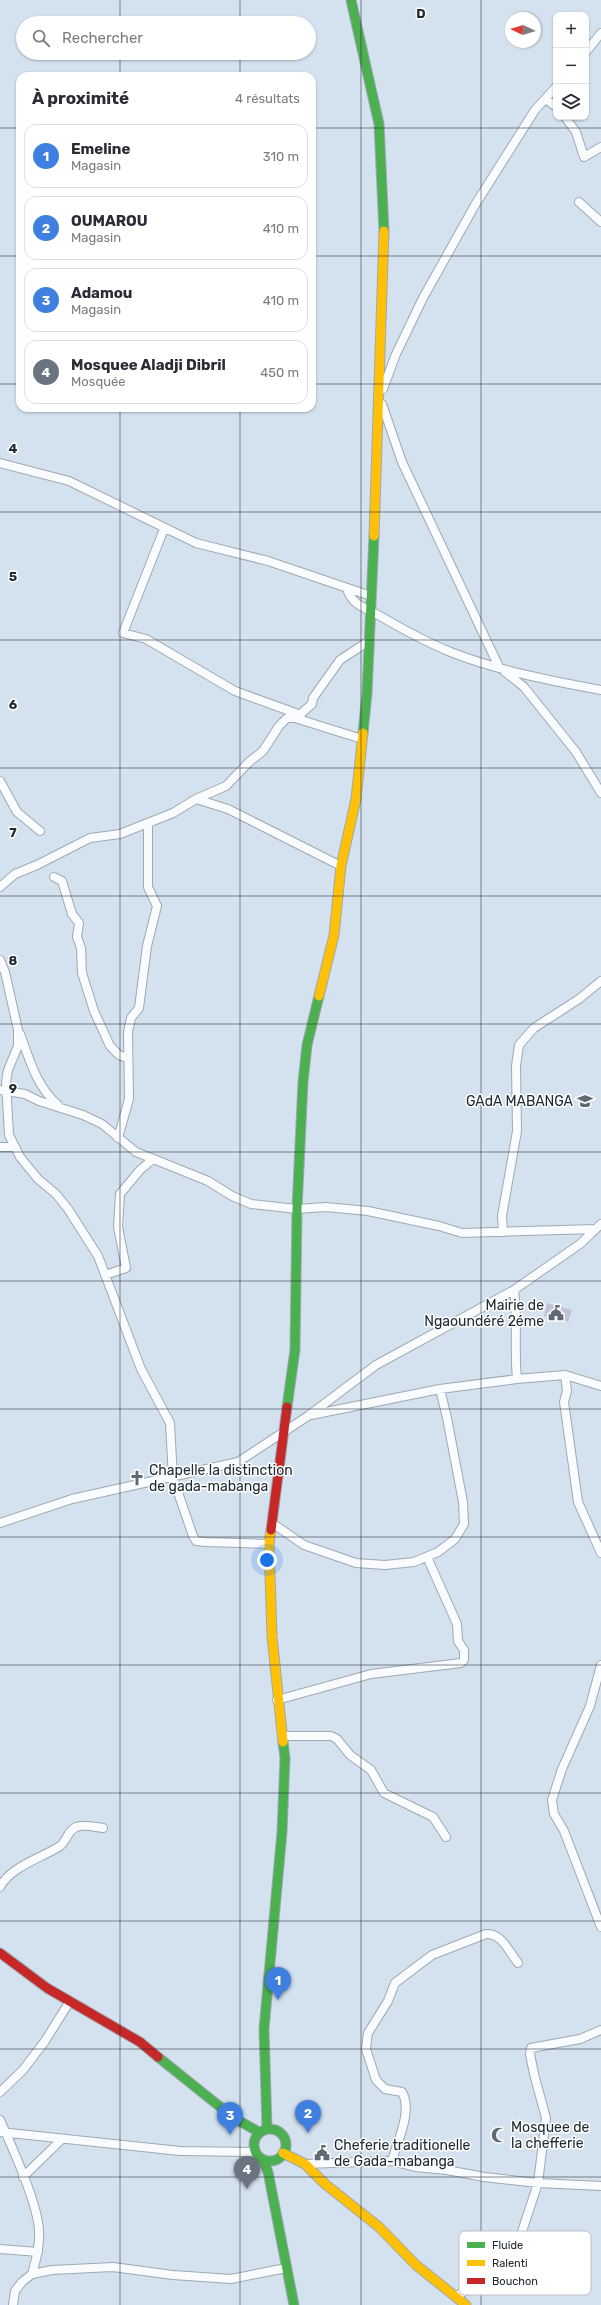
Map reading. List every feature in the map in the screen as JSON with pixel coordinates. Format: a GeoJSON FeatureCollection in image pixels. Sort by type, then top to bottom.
{"type":"FeatureCollection","features":[{"type":"Feature","properties":{"kind":"street"},"geometry":{"type":"LineString","coordinates":[[294,2305],[268,2172],[263,2160],[254,2150],[254,2140],[263,2130],[264,2029],[282,1832],[285,1758],[277,1700],[269,1595],[268,1544],[295,1350],[297,1209],[303,1082],[307,1045],[334,935],[341,866],[356,799],[362,739],[371,610],[380,397],[384,226],[379,124],[351,0]]}},
{"type":"Feature","properties":{"kind":"street"},"geometry":{"type":"LineString","coordinates":[[589,48],[601,33]]}},
{"type":"Feature","properties":{"kind":"street"},"geometry":{"type":"LineString","coordinates":[[553,91],[535,110],[475,205],[423,298],[396,354],[380,397],[402,462],[498,667],[524,687],[576,752],[601,793]]}},
{"type":"Feature","properties":{"kind":"street"},"geometry":{"type":"LineString","coordinates":[[546,99],[553,105]]}},
{"type":"Feature","properties":{"kind":"street"},"geometry":{"type":"LineString","coordinates":[[567,120],[576,132],[584,157],[601,147]]}},
{"type":"Feature","properties":{"kind":"street"},"geometry":{"type":"LineString","coordinates":[[579,202],[601,222]]}},
{"type":"Feature","properties":{"kind":"street"},"geometry":{"type":"LineString","coordinates":[[0,463],[69,480],[89,492],[126,507],[164,529],[196,543],[268,560],[371,596]]}},
{"type":"Feature","properties":{"kind":"street"},"geometry":{"type":"LineString","coordinates":[[164,529],[123,633],[146,639],[235,691],[362,739]]}},
{"type":"Feature","properties":{"kind":"street"},"geometry":{"type":"LineString","coordinates":[[347,588],[353,601],[421,639],[455,654],[498,667],[601,690]]}},
{"type":"Feature","properties":{"kind":"street"},"geometry":{"type":"LineString","coordinates":[[0,887],[15,874],[37,865],[90,838],[120,834],[148,824],[173,813],[196,799],[226,786],[249,762],[263,751],[279,726],[287,718],[298,716],[312,704],[313,698],[340,660],[369,641]]}},
{"type":"Feature","properties":{"kind":"street"},"geometry":{"type":"LineString","coordinates":[[0,781],[17,812],[40,831]]}},
{"type":"Feature","properties":{"kind":"street"},"geometry":{"type":"LineString","coordinates":[[196,799],[228,809],[341,866]]}},
{"type":"Feature","properties":{"kind":"street"},"geometry":{"type":"LineString","coordinates":[[118,1138],[129,1099],[127,1058],[128,1032],[132,1018],[139,1008],[147,946],[157,906],[148,887],[148,824]]}},
{"type":"Feature","properties":{"kind":"street"},"geometry":{"type":"LineString","coordinates":[[54,877],[62,881],[72,914],[79,923],[77,937],[81,948],[82,973],[94,1011],[110,1046],[119,1055],[127,1058]]}},
{"type":"Feature","properties":{"kind":"street"},"geometry":{"type":"LineString","coordinates":[[0,960],[5,972],[18,1030],[32,1070],[41,1085],[60,1107]]}},
{"type":"Feature","properties":{"kind":"street"},"geometry":{"type":"LineString","coordinates":[[503,1232],[502,1216],[518,1131],[516,1066],[519,1045],[534,1028],[579,999],[601,981]]}},
{"type":"Feature","properties":{"kind":"street"},"geometry":{"type":"LineString","coordinates":[[18,1030],[18,1046],[8,1070],[3,1090],[9,1135],[20,1157],[38,1179],[56,1194],[68,1209],[98,1256],[141,1369],[170,1423],[173,1478],[192,1536],[196,1541],[268,1544]]}},
{"type":"Feature","properties":{"kind":"street"},"geometry":{"type":"LineString","coordinates":[[3,1090],[25,1094],[102,1124],[136,1152],[152,1160],[180,1169],[208,1182],[232,1196],[251,1204],[297,1209],[326,1207],[368,1211],[439,1226],[462,1233],[598,1227]]}},
{"type":"Feature","properties":{"kind":"street"},"geometry":{"type":"LineString","coordinates":[[0,1147],[15,1147]]}},
{"type":"Feature","properties":{"kind":"street"},"geometry":{"type":"LineString","coordinates":[[105,1275],[126,1268],[118,1227],[120,1194],[140,1170],[152,1160]]}},
{"type":"Feature","properties":{"kind":"street"},"geometry":{"type":"LineString","coordinates":[[0,1523],[72,1499],[173,1478],[238,1462],[308,1416],[376,1365],[514,1290],[580,1244],[598,1227]]}},
{"type":"Feature","properties":{"kind":"street"},"geometry":{"type":"LineString","coordinates":[[514,1290],[516,1307],[514,1352],[517,1378]]}},
{"type":"Feature","properties":{"kind":"street"},"geometry":{"type":"LineString","coordinates":[[308,1416],[440,1389],[517,1378],[565,1375],[601,1386]]}},
{"type":"Feature","properties":{"kind":"street"},"geometry":{"type":"LineString","coordinates":[[565,1375],[567,1391],[564,1402],[574,1485],[578,1502],[601,1553]]}},
{"type":"Feature","properties":{"kind":"street"},"geometry":{"type":"LineString","coordinates":[[272,1523],[304,1545],[356,1563],[385,1565],[414,1562],[438,1552],[455,1539],[464,1524],[463,1502],[440,1389]]}},
{"type":"Feature","properties":{"kind":"street"},"geometry":{"type":"LineString","coordinates":[[277,1700],[371,1674],[427,1669],[462,1663],[464,1660],[464,1650],[458,1641],[457,1624],[427,1557]]}},
{"type":"Feature","properties":{"kind":"street"},"geometry":{"type":"LineString","coordinates":[[601,1665],[590,1706],[562,1769],[552,1800],[554,1814],[564,1831],[601,1927]]}},
{"type":"Feature","properties":{"kind":"street"},"geometry":{"type":"LineString","coordinates":[[282,1736],[331,1736],[337,1739],[350,1755],[371,1770],[384,1794],[433,1817],[446,1838]]}},
{"type":"Feature","properties":{"kind":"street"},"geometry":{"type":"LineString","coordinates":[[0,1887],[22,1866],[62,1844],[70,1830],[83,1825],[103,1828]]}},
{"type":"Feature","properties":{"kind":"street"},"geometry":{"type":"LineString","coordinates":[[392,2161],[405,2116],[406,2099],[402,2092],[385,2089],[376,2080],[366,2049],[368,2033],[388,2001],[395,1983],[432,1955],[486,1934],[498,1936],[518,1963]]}},
{"type":"Feature","properties":{"kind":"street"},"geometry":{"type":"LineString","coordinates":[[0,1953],[47,1988],[140,2042],[222,2109],[263,2130],[276,2130],[283,2136],[286,2144],[284,2153],[276,2160],[263,2160]]}},
{"type":"Feature","properties":{"kind":"street"},"geometry":{"type":"LineString","coordinates":[[0,2092],[23,2070],[45,2041],[70,2001]]}},
{"type":"Feature","properties":{"kind":"street"},"geometry":{"type":"LineString","coordinates":[[522,2231],[538,2183],[546,2118],[533,2067],[532,2048],[580,2039],[601,2030]]}},
{"type":"Feature","properties":{"kind":"street"},"geometry":{"type":"LineString","coordinates":[[0,2120],[3,2132],[23,2177],[40,2231],[38,2252],[32,2274]]}},
{"type":"Feature","properties":{"kind":"street"},"geometry":{"type":"LineString","coordinates":[[3,2132],[180,2151],[250,2152],[254,2150]]}},
{"type":"Feature","properties":{"kind":"street"},"geometry":{"type":"LineString","coordinates":[[23,2177],[62,2138]]}},
{"type":"Feature","properties":{"kind":"street"},"geometry":{"type":"LineString","coordinates":[[284,2153],[305,2164],[326,2184],[379,2227],[416,2265],[466,2305]]}},
{"type":"Feature","properties":{"kind":"street"},"geometry":{"type":"LineString","coordinates":[[305,2164],[392,2161],[415,2167],[538,2183],[601,2186]]}},
{"type":"Feature","properties":{"kind":"street"},"geometry":{"type":"LineString","coordinates":[[0,2249],[38,2252]]}},
{"type":"Feature","properties":{"kind":"street"},"geometry":{"type":"LineString","coordinates":[[13,2305],[15,2291],[22,2282],[32,2274],[52,2270],[113,2267],[173,2276],[231,2279],[286,2268]]}},
{"type":"Feature","properties":{"kind":"shaded area"},"geometry":{"type":"Polygon","coordinates":[[[547,1303],[572,1310],[568,1322],[544,1316],[547,1303]]]}},
{"type":"Feature","properties":{"kind":"traffic: fast"},"geometry":{"type":"LineString","coordinates":[[351,0],[379,124],[384,231]]}},
{"type":"Feature","properties":{"kind":"traffic: fast"},"geometry":{"type":"LineString","coordinates":[[363,733],[367,693],[374,536]]}},
{"type":"Feature","properties":{"kind":"traffic: fast"},"geometry":{"type":"LineString","coordinates":[[287,1407],[295,1350],[297,1209],[303,1082],[307,1045],[319,996]]}},
{"type":"Feature","properties":{"kind":"traffic: fast"},"geometry":{"type":"LineString","coordinates":[[267,2128],[264,2029],[282,1832],[285,1758],[283,1742]]}},
{"type":"Feature","properties":{"kind":"traffic: fast"},"geometry":{"type":"LineString","coordinates":[[158,2057],[234,2118],[259,2132]]}},
{"type":"Feature","properties":{"kind":"traffic: fast"},"geometry":{"type":"LineString","coordinates":[[267,2129],[273,2129],[282,2133],[286,2145],[282,2157],[273,2161],[267,2161],[258,2157],[254,2148],[254,2142],[258,2133],[267,2129]]}},
{"type":"Feature","properties":{"kind":"traffic: fast"},"geometry":{"type":"LineString","coordinates":[[263,2160],[268,2172],[294,2305]]}},
{"type":"Feature","properties":{"kind":"traffic: slow"},"geometry":{"type":"LineString","coordinates":[[374,536],[384,231]]}},
{"type":"Feature","properties":{"kind":"traffic: slow"},"geometry":{"type":"LineString","coordinates":[[319,996],[334,935],[341,866],[356,799],[363,733]]}},
{"type":"Feature","properties":{"kind":"traffic: slow"},"geometry":{"type":"LineString","coordinates":[[271,1530],[269,1544],[272,1636],[283,1742]]}},
{"type":"Feature","properties":{"kind":"traffic: slow"},"geometry":{"type":"LineString","coordinates":[[283,2153],[305,2164],[325,2184],[379,2227],[416,2265],[466,2305]]}},
{"type":"Feature","properties":{"kind":"traffic: jam"},"geometry":{"type":"LineString","coordinates":[[271,1530],[287,1407]]}},
{"type":"Feature","properties":{"kind":"traffic: jam"},"geometry":{"type":"LineString","coordinates":[[0,1953],[47,1988],[140,2042],[158,2057]]}},
{"type":"Feature","properties":{"kind":"place","name":"GAdA MABANGA"},"geometry":{"type":"Point","coordinates":[585,1101]}},
{"type":"Feature","properties":{"kind":"place","name":"Mairie de Ngaoundéré 2éme"},"geometry":{"type":"Point","coordinates":[556,1313]}},
{"type":"Feature","properties":{"kind":"place","name":"Chapelle la distinction de gada-mabanga"},"geometry":{"type":"Point","coordinates":[137,1478]}},
{"type":"Feature","properties":{"kind":"place","name":"Emeline"},"geometry":{"type":"Point","coordinates":[278,2000]}},
{"type":"Feature","properties":{"kind":"place","name":"OUMAROU"},"geometry":{"type":"Point","coordinates":[308,2133]}},
{"type":"Feature","properties":{"kind":"place","name":"Adamou"},"geometry":{"type":"Point","coordinates":[230,2135]}},
{"type":"Feature","properties":{"kind":"place","name":"Mosquee de la chefferie"},"geometry":{"type":"Point","coordinates":[499,2135]}},
{"type":"Feature","properties":{"kind":"place","name":"Cheferie traditionelle de Gada-mabanga"},"geometry":{"type":"Point","coordinates":[322,2153]}},
{"type":"Feature","properties":{"kind":"place","name":"Mosquee Aladji Dibril"},"geometry":{"type":"Point","coordinates":[247,2189]}}]}
